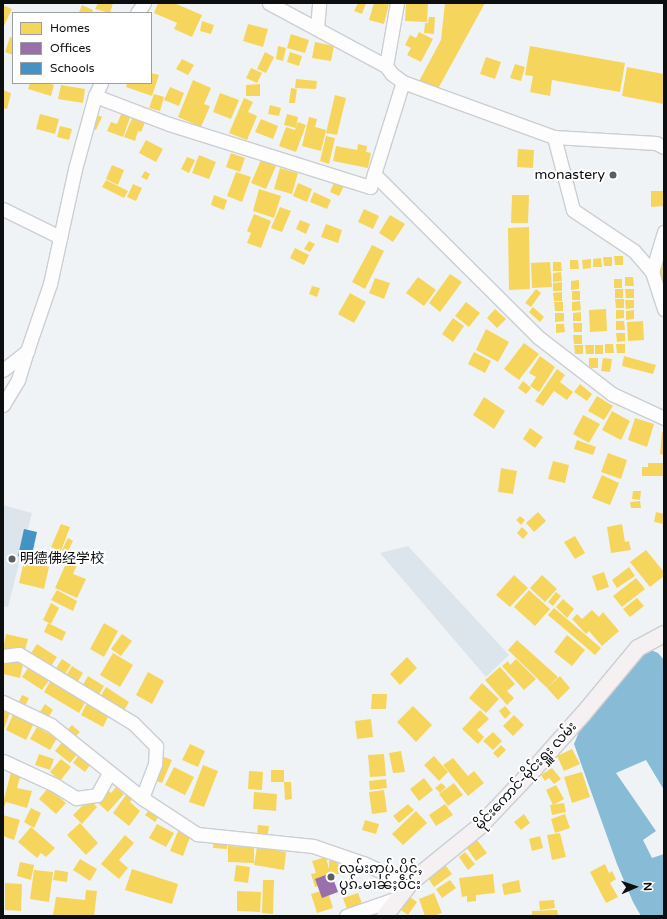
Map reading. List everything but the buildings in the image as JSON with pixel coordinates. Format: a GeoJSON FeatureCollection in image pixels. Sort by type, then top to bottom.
{"type":"FeatureCollection","features":[{"type":"Feature","properties":{"kind":"main road","name":"မိုင်းကောင်-မိုင်းရှူး လမ်း"},"geometry":{"type":"LineString","coordinates":[[385,916],[409,884],[479,828],[583,714],[638,648],[664,634]]}},
{"type":"Feature","properties":{"kind":"street"},"geometry":{"type":"LineString","coordinates":[[138,12],[144,3]]}},
{"type":"Feature","properties":{"kind":"street"},"geometry":{"type":"LineString","coordinates":[[269,3],[386,66],[392,74],[403,82],[554,137],[656,143],[664,147]]}},
{"type":"Feature","properties":{"kind":"street"},"geometry":{"type":"LineString","coordinates":[[317,28],[319,3]]}},
{"type":"Feature","properties":{"kind":"street"},"geometry":{"type":"LineString","coordinates":[[386,66],[397,3]]}},
{"type":"Feature","properties":{"kind":"street"},"geometry":{"type":"LineString","coordinates":[[95,96],[169,124],[370,187],[403,82]]}},
{"type":"Feature","properties":{"kind":"street"},"geometry":{"type":"LineString","coordinates":[[3,405],[18,380],[50,284],[75,169],[95,96],[101,84]]}},
{"type":"Feature","properties":{"kind":"street"},"geometry":{"type":"LineString","coordinates":[[554,137],[573,210],[634,250],[652,272],[664,306]]}},
{"type":"Feature","properties":{"kind":"street"},"geometry":{"type":"LineString","coordinates":[[374,174],[538,337],[612,394],[664,418]]}},
{"type":"Feature","properties":{"kind":"street"},"geometry":{"type":"LineString","coordinates":[[3,209],[60,237]]}},
{"type":"Feature","properties":{"kind":"street"},"geometry":{"type":"LineString","coordinates":[[652,272],[664,232]]}},
{"type":"Feature","properties":{"kind":"street"},"geometry":{"type":"LineString","coordinates":[[3,370],[27,351]]}},
{"type":"Feature","properties":{"kind":"street"},"geometry":{"type":"LineString","coordinates":[[3,656],[19,654],[133,723],[156,746],[156,764],[142,798]]}},
{"type":"Feature","properties":{"kind":"street"},"geometry":{"type":"LineString","coordinates":[[3,702],[51,725],[142,798],[197,834],[313,846],[363,863],[409,884]]}},
{"type":"Feature","properties":{"kind":"street"},"geometry":{"type":"LineString","coordinates":[[3,761],[55,785],[76,798],[97,796],[110,772]]}},
{"type":"Feature","properties":{"kind":"street"},"geometry":{"type":"LineString","coordinates":[[346,916],[397,898]]}},
{"type":"Feature","properties":{"kind":"shaded area","name":"明德佛经学校"},"geometry":{"type":"Polygon","coordinates":[[[3,505],[32,513],[8,607],[3,606],[3,505]]]}},
{"type":"Feature","properties":{"kind":"shaded area"},"geometry":{"type":"Polygon","coordinates":[[[408,546],[509,655],[486,677],[380,553],[408,546]]]}},
{"type":"Feature","properties":{"kind":"water"},"geometry":{"type":"Polygon","coordinates":[[[651,650],[658,653],[664,660],[664,790],[646,760],[616,773],[656,831],[643,840],[652,858],[664,854],[664,916],[641,916],[633,902],[617,864],[574,744],[579,732],[644,652],[651,650]]]}},
{"type":"Feature","properties":{"kind":"place","name":"monastery"},"geometry":{"type":"Point","coordinates":[613,175]}},
{"type":"Feature","properties":{"kind":"place","name":"明德佛经学校"},"geometry":{"type":"Point","coordinates":[12,559]}},
{"type":"Feature","properties":{"kind":"place","name":"လုမ်းဢုပ်ႉပိူင်ႇ ပွၵ်ႉမၢၼ်ႈဝဵင်း"},"geometry":{"type":"Point","coordinates":[331,877]}}]}
